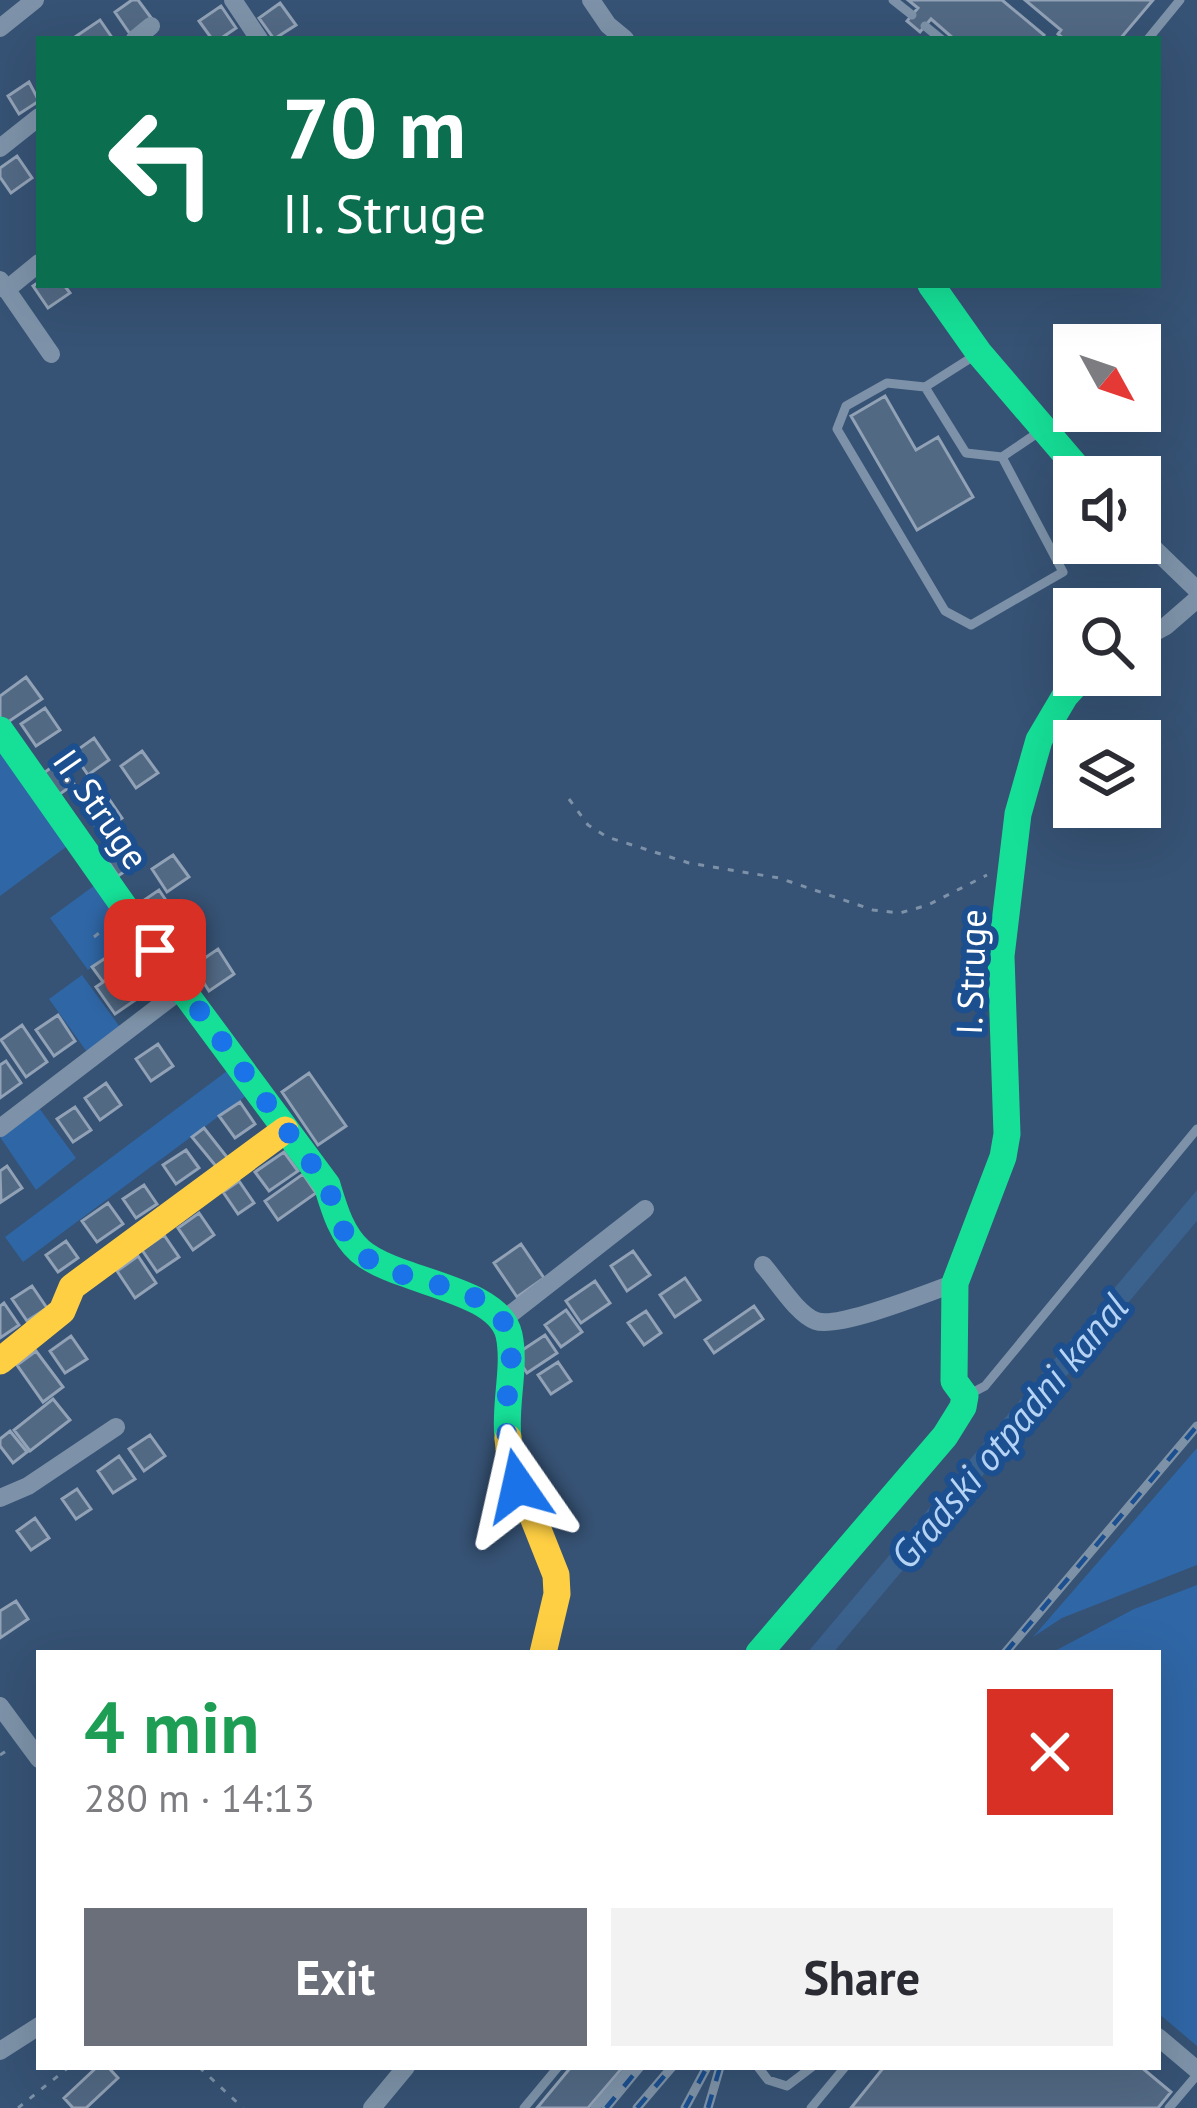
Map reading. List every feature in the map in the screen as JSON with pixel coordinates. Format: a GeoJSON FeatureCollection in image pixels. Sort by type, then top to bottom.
{"type":"FeatureCollection","features":[{"type":"Feature","properties":{"kind":"street"},"geometry":{"type":"LineString","coordinates":[[0,28],[35,0]]}},
{"type":"Feature","properties":{"kind":"street"},"geometry":{"type":"LineString","coordinates":[[233,0],[257,36]]}},
{"type":"Feature","properties":{"kind":"street"},"geometry":{"type":"LineString","coordinates":[[591,0],[621,36]]}},
{"type":"Feature","properties":{"kind":"street"},"geometry":{"type":"LineString","coordinates":[[139,36],[151,26]]}},
{"type":"Feature","properties":{"kind":"street"},"geometry":{"type":"LineString","coordinates":[[0,148],[36,119]]}},
{"type":"Feature","properties":{"kind":"street"},"geometry":{"type":"LineString","coordinates":[[36,265],[3,285],[51,354]]}},
{"type":"Feature","properties":{"kind":"street"},"geometry":{"type":"LineString","coordinates":[[934,288],[979,353],[1066,456]]}},
{"type":"Feature","properties":{"kind":"street"},"geometry":{"type":"LineString","coordinates":[[1161,555],[1197,590]]}},
{"type":"Feature","properties":{"kind":"street"},"geometry":{"type":"LineString","coordinates":[[1161,629],[1197,599]]}},
{"type":"Feature","properties":{"kind":"street","name":"I. Struge"},"geometry":{"type":"LineString","coordinates":[[965,1396],[955,1381],[955,1283],[1003,1157],[1007,1134],[1000,965],[1024,773],[1066,696]]}},
{"type":"Feature","properties":{"kind":"street","name":"II. Struge"},"geometry":{"type":"LineString","coordinates":[[0,730],[327,1185],[348,1239],[369,1260],[408,1278],[467,1295],[503,1319]]}},
{"type":"Feature","properties":{"kind":"street"},"geometry":{"type":"LineString","coordinates":[[0,1128],[182,989]]}},
{"type":"Feature","properties":{"kind":"street"},"geometry":{"type":"LineString","coordinates":[[0,1360],[62,1311],[72,1287],[285,1130]]}},
{"type":"Feature","properties":{"kind":"street"},"geometry":{"type":"LineString","coordinates":[[544,1650],[557,1594],[556,1575],[510,1459],[506,1421],[510,1338],[503,1319],[645,1209]]}},
{"type":"Feature","properties":{"kind":"street"},"geometry":{"type":"LineString","coordinates":[[763,1265],[806,1313],[824,1322],[871,1312],[955,1283]]}},
{"type":"Feature","properties":{"kind":"street"},"geometry":{"type":"LineString","coordinates":[[762,1650],[945,1436],[965,1396]]}},
{"type":"Feature","properties":{"kind":"street"},"geometry":{"type":"LineString","coordinates":[[0,1498],[28,1486],[116,1427]]}},
{"type":"Feature","properties":{"kind":"street"},"geometry":{"type":"LineString","coordinates":[[0,1706],[36,1755]]}},
{"type":"Feature","properties":{"kind":"street"},"geometry":{"type":"LineString","coordinates":[[0,2051],[36,2028]]}},
{"type":"Feature","properties":{"kind":"street"},"geometry":{"type":"LineString","coordinates":[[1161,2041],[1197,2072]]}},
{"type":"Feature","properties":{"kind":"street"},"geometry":{"type":"LineString","coordinates":[[372,2108],[404,2070]]}},
{"type":"Feature","properties":{"kind":"lane"},"geometry":{"type":"LineString","coordinates":[[893,0],[912,15]]}},
{"type":"Feature","properties":{"kind":"lane"},"geometry":{"type":"LineString","coordinates":[[1150,36],[1180,0]]}},
{"type":"Feature","properties":{"kind":"lane"},"geometry":{"type":"LineString","coordinates":[[925,26],[937,36]]}},
{"type":"Feature","properties":{"kind":"lane"},"geometry":{"type":"LineString","coordinates":[[979,353],[925,387],[887,383],[846,406],[837,429],[945,611],[970,625],[1064,572],[1002,457]]}},
{"type":"Feature","properties":{"kind":"lane"},"geometry":{"type":"LineString","coordinates":[[925,387],[966,453],[1002,457],[1042,430]]}},
{"type":"Feature","properties":{"kind":"lane"},"geometry":{"type":"LineString","coordinates":[[965,1396],[985,1385],[1197,1129]]}},
{"type":"Feature","properties":{"kind":"lane"},"geometry":{"type":"LineString","coordinates":[[524,2108],[556,2070]]}},
{"type":"Feature","properties":{"kind":"lane"},"geometry":{"type":"LineString","coordinates":[[596,2108],[628,2070]]}},
{"type":"Feature","properties":{"kind":"lane"},"geometry":{"type":"LineString","coordinates":[[760,2070],[768,2080],[787,2086],[808,2070]]}},
{"type":"Feature","properties":{"kind":"lane"},"geometry":{"type":"LineString","coordinates":[[811,2108],[843,2070]]}},
{"type":"Feature","properties":{"kind":"lane"},"geometry":{"type":"LineString","coordinates":[[1169,2108],[1197,2072]]}},
{"type":"Feature","properties":{"kind":"path"},"geometry":{"type":"LineString","coordinates":[[569,799],[588,825],[607,838],[689,863],[778,878],[873,910],[900,913],[928,905],[1013,862]]}},
{"type":"Feature","properties":{"kind":"path"},"geometry":{"type":"LineString","coordinates":[[18,2108],[65,2070]]}},
{"type":"Feature","properties":{"kind":"path"},"geometry":{"type":"LineString","coordinates":[[202,2070],[243,2108]]}},
{"type":"Feature","properties":{"kind":"shaded area"},"geometry":{"type":"Polygon","coordinates":[[[0,745],[70,844],[0,896],[0,745]]]}},
{"type":"Feature","properties":{"kind":"shaded area"},"geometry":{"type":"Polygon","coordinates":[[[99,882],[119,913],[111,921],[114,925],[123,920],[137,933],[88,970],[50,918],[99,882]]]}},
{"type":"Feature","properties":{"kind":"shaded area"},"geometry":{"type":"Polygon","coordinates":[[[82,975],[120,1027],[87,1052],[49,999],[82,975]]]}},
{"type":"Feature","properties":{"kind":"shaded area"},"geometry":{"type":"Polygon","coordinates":[[[231,1068],[250,1093],[23,1262],[5,1237],[231,1068]]]}},
{"type":"Feature","properties":{"kind":"shaded area"},"geometry":{"type":"Polygon","coordinates":[[[39,1108],[76,1158],[36,1190],[0,1137],[39,1108]]]}},
{"type":"Feature","properties":{"kind":"shaded area"},"geometry":{"type":"Polygon","coordinates":[[[1197,1448],[1197,1565],[1062,1618],[1033,1637],[1197,1448]]]}},
{"type":"Feature","properties":{"kind":"shaded area"},"geometry":{"type":"Polygon","coordinates":[[[1197,1585],[1197,2046],[1161,2016],[1161,1650],[1057,1650],[1134,1609],[1197,1585]]]}},
{"type":"Feature","properties":{"kind":"water","name":"Gradski otpadni kanal"},"geometry":{"type":"Polygon","coordinates":[[[1197,1190],[1197,1221],[836,1650],[810,1650],[1197,1190]]]}},
{"type":"Feature","properties":{"kind":"building"},"geometry":{"type":"Polygon","coordinates":[[[138,0],[152,19],[130,34],[115,12],[138,0]]]}},
{"type":"Feature","properties":{"kind":"building"},"geometry":{"type":"Polygon","coordinates":[[[908,0],[1002,0],[1044,35],[951,36],[931,19],[920,32],[907,21],[918,8],[908,0]]]}},
{"type":"Feature","properties":{"kind":"building"},"geometry":{"type":"Polygon","coordinates":[[[1025,0],[1153,0],[1123,36],[1060,36],[1061,30],[1025,0]]]}},
{"type":"Feature","properties":{"kind":"building"},"geometry":{"type":"Polygon","coordinates":[[[280,3],[296,25],[272,36],[259,18],[280,3]]]}},
{"type":"Feature","properties":{"kind":"building"},"geometry":{"type":"Polygon","coordinates":[[[221,6],[236,28],[224,36],[210,36],[199,21],[221,6]]]}},
{"type":"Feature","properties":{"kind":"building"},"geometry":{"type":"Polygon","coordinates":[[[100,20],[111,36],[76,36],[100,20]]]}},
{"type":"Feature","properties":{"kind":"building"},"geometry":{"type":"Polygon","coordinates":[[[29,82],[36,103],[19,114],[8,96],[29,82]]]}},
{"type":"Feature","properties":{"kind":"building"},"geometry":{"type":"Polygon","coordinates":[[[17,156],[32,178],[11,193],[0,177],[0,168],[17,156]]]}},
{"type":"Feature","properties":{"kind":"building"},"geometry":{"type":"Polygon","coordinates":[[[33,286],[66,288],[70,293],[48,308],[33,286]]]}},
{"type":"Feature","properties":{"kind":"building"},"geometry":{"type":"Polygon","coordinates":[[[885,396],[916,450],[938,437],[973,497],[917,530],[851,416],[885,396]]]}},
{"type":"Feature","properties":{"kind":"building"},"geometry":{"type":"Polygon","coordinates":[[[26,677],[42,699],[5,724],[0,717],[0,696],[26,677]]]}},
{"type":"Feature","properties":{"kind":"building"},"geometry":{"type":"Polygon","coordinates":[[[45,708],[60,730],[36,746],[21,724],[45,708]]]}},
{"type":"Feature","properties":{"kind":"building"},"geometry":{"type":"Polygon","coordinates":[[[94,738],[109,760],[88,775],[73,753],[94,738]]]}},
{"type":"Feature","properties":{"kind":"building"},"geometry":{"type":"Polygon","coordinates":[[[142,751],[158,773],[136,788],[121,766],[142,751]]]}},
{"type":"Feature","properties":{"kind":"building"},"geometry":{"type":"Polygon","coordinates":[[[59,762],[74,784],[53,799],[38,777],[59,762]]]}},
{"type":"Feature","properties":{"kind":"building"},"geometry":{"type":"Polygon","coordinates":[[[107,796],[122,818],[100,833],[85,811],[107,796]]]}},
{"type":"Feature","properties":{"kind":"building"},"geometry":{"type":"Polygon","coordinates":[[[125,839],[140,861],[118,876],[103,854],[125,839]]]}},
{"type":"Feature","properties":{"kind":"building"},"geometry":{"type":"Polygon","coordinates":[[[173,855],[189,877],[167,892],[152,869],[173,855]]]}},
{"type":"Feature","properties":{"kind":"building"},"geometry":{"type":"Polygon","coordinates":[[[159,890],[174,912],[152,927],[137,905],[159,890]]]}},
{"type":"Feature","properties":{"kind":"building"},"geometry":{"type":"Polygon","coordinates":[[[218,949],[234,974],[209,991],[193,966],[218,949]]]}},
{"type":"Feature","properties":{"kind":"building"},"geometry":{"type":"Polygon","coordinates":[[[110,955],[120,970],[103,982],[92,967],[110,955]]]}},
{"type":"Feature","properties":{"kind":"building"},"geometry":{"type":"Polygon","coordinates":[[[141,956],[160,983],[115,1014],[96,987],[141,956]]]}},
{"type":"Feature","properties":{"kind":"building"},"geometry":{"type":"Polygon","coordinates":[[[58,1015],[75,1041],[54,1056],[36,1030],[58,1015]]]}},
{"type":"Feature","properties":{"kind":"building"},"geometry":{"type":"Polygon","coordinates":[[[22,1025],[47,1062],[26,1077],[1,1040],[22,1025]]]}},
{"type":"Feature","properties":{"kind":"building"},"geometry":{"type":"Polygon","coordinates":[[[158,1044],[173,1066],[151,1081],[136,1059],[158,1044]]]}},
{"type":"Feature","properties":{"kind":"building"},"geometry":{"type":"Polygon","coordinates":[[[6,1061],[21,1083],[0,1098],[0,1065],[6,1061]]]}},
{"type":"Feature","properties":{"kind":"building"},"geometry":{"type":"Polygon","coordinates":[[[309,1073],[346,1126],[318,1145],[282,1092],[309,1073]]]}},
{"type":"Feature","properties":{"kind":"building"},"geometry":{"type":"Polygon","coordinates":[[[106,1083],[121,1105],[100,1120],[85,1098],[106,1083]]]}},
{"type":"Feature","properties":{"kind":"building"},"geometry":{"type":"Polygon","coordinates":[[[240,1102],[255,1124],[235,1138],[219,1116],[240,1102]]]}},
{"type":"Feature","properties":{"kind":"building"},"geometry":{"type":"Polygon","coordinates":[[[75,1107],[91,1130],[73,1142],[57,1119],[75,1107]]]}},
{"type":"Feature","properties":{"kind":"building"},"geometry":{"type":"Polygon","coordinates":[[[204,1128],[230,1161],[219,1170],[192,1137],[204,1128]]]}},
{"type":"Feature","properties":{"kind":"building"},"geometry":{"type":"Polygon","coordinates":[[[186,1150],[199,1168],[176,1184],[163,1165],[186,1150]]]}},
{"type":"Feature","properties":{"kind":"building"},"geometry":{"type":"Polygon","coordinates":[[[284,1152],[298,1171],[269,1191],[255,1172],[284,1152]]]}},
{"type":"Feature","properties":{"kind":"building"},"geometry":{"type":"Polygon","coordinates":[[[7,1166],[22,1188],[1,1202],[0,1171],[7,1166]]]}},
{"type":"Feature","properties":{"kind":"building"},"geometry":{"type":"Polygon","coordinates":[[[303,1174],[316,1193],[278,1220],[265,1201],[303,1174]]]}},
{"type":"Feature","properties":{"kind":"building"},"geometry":{"type":"Polygon","coordinates":[[[239,1181],[254,1203],[238,1214],[223,1192],[239,1181]]]}},
{"type":"Feature","properties":{"kind":"building"},"geometry":{"type":"Polygon","coordinates":[[[144,1185],[157,1204],[136,1218],[123,1199],[144,1185]]]}},
{"type":"Feature","properties":{"kind":"building"},"geometry":{"type":"Polygon","coordinates":[[[108,1203],[123,1224],[97,1242],[82,1221],[108,1203]]]}},
{"type":"Feature","properties":{"kind":"building"},"geometry":{"type":"Polygon","coordinates":[[[199,1213],[214,1235],[193,1250],[178,1228],[199,1213]]]}},
{"type":"Feature","properties":{"kind":"building"},"geometry":{"type":"Polygon","coordinates":[[[164,1235],[179,1257],[157,1272],[142,1250],[164,1235]]]}},
{"type":"Feature","properties":{"kind":"building"},"geometry":{"type":"Polygon","coordinates":[[[66,1241],[78,1258],[58,1272],[46,1255],[66,1241]]]}},
{"type":"Feature","properties":{"kind":"building"},"geometry":{"type":"Polygon","coordinates":[[[521,1244],[544,1278],[517,1297],[494,1263],[521,1244]]]}},
{"type":"Feature","properties":{"kind":"building"},"geometry":{"type":"Polygon","coordinates":[[[633,1251],[650,1275],[627,1291],[611,1266],[633,1251]]]}},
{"type":"Feature","properties":{"kind":"building"},"geometry":{"type":"Polygon","coordinates":[[[138,1256],[156,1283],[135,1298],[117,1271],[138,1256]]]}},
{"type":"Feature","properties":{"kind":"building"},"geometry":{"type":"Polygon","coordinates":[[[685,1278],[700,1300],[675,1317],[660,1295],[685,1278]]]}},
{"type":"Feature","properties":{"kind":"building"},"geometry":{"type":"Polygon","coordinates":[[[595,1281],[610,1303],[581,1323],[566,1301],[595,1281]]]}},
{"type":"Feature","properties":{"kind":"building"},"geometry":{"type":"Polygon","coordinates":[[[32,1286],[47,1308],[27,1321],[12,1299],[32,1286]]]}},
{"type":"Feature","properties":{"kind":"building"},"geometry":{"type":"Polygon","coordinates":[[[4,1303],[19,1325],[0,1338],[0,1306],[4,1303]]]}},
{"type":"Feature","properties":{"kind":"building"},"geometry":{"type":"Polygon","coordinates":[[[754,1306],[763,1319],[714,1353],[705,1340],[754,1306]]]}},
{"type":"Feature","properties":{"kind":"building"},"geometry":{"type":"Polygon","coordinates":[[[566,1310],[582,1332],[561,1347],[545,1325],[566,1310]]]}},
{"type":"Feature","properties":{"kind":"building"},"geometry":{"type":"Polygon","coordinates":[[[646,1311],[661,1333],[644,1345],[628,1323],[646,1311]]]}},
{"type":"Feature","properties":{"kind":"building"},"geometry":{"type":"Polygon","coordinates":[[[545,1335],[557,1353],[527,1373],[515,1355],[545,1335]]]}},
{"type":"Feature","properties":{"kind":"building"},"geometry":{"type":"Polygon","coordinates":[[[71,1336],[87,1359],[65,1373],[50,1351],[71,1336]]]}},
{"type":"Feature","properties":{"kind":"building"},"geometry":{"type":"Polygon","coordinates":[[[36,1351],[63,1387],[43,1402],[17,1365],[36,1351]]]}},
{"type":"Feature","properties":{"kind":"building"},"geometry":{"type":"Polygon","coordinates":[[[558,1362],[571,1381],[551,1394],[538,1375],[558,1362]]]}},
{"type":"Feature","properties":{"kind":"building"},"geometry":{"type":"Polygon","coordinates":[[[53,1399],[70,1420],[30,1451],[14,1430],[53,1399]]]}},
{"type":"Feature","properties":{"kind":"building"},"geometry":{"type":"Polygon","coordinates":[[[10,1431],[27,1452],[13,1463],[0,1446],[0,1439],[10,1431]]]}},
{"type":"Feature","properties":{"kind":"building"},"geometry":{"type":"Polygon","coordinates":[[[150,1435],[165,1456],[144,1471],[129,1449],[150,1435]]]}},
{"type":"Feature","properties":{"kind":"building"},"geometry":{"type":"Polygon","coordinates":[[[119,1456],[135,1479],[113,1493],[98,1471],[119,1456]]]}},
{"type":"Feature","properties":{"kind":"building"},"geometry":{"type":"Polygon","coordinates":[[[77,1489],[91,1509],[76,1519],[62,1499],[77,1489]]]}},
{"type":"Feature","properties":{"kind":"building"},"geometry":{"type":"Polygon","coordinates":[[[35,1518],[49,1538],[31,1550],[17,1531],[35,1518]]]}},
{"type":"Feature","properties":{"kind":"building"},"geometry":{"type":"Polygon","coordinates":[[[16,1601],[28,1619],[0,1638],[0,1611],[16,1601]]]}},
{"type":"Feature","properties":{"kind":"building"},"geometry":{"type":"Polygon","coordinates":[[[94,2070],[111,2070],[118,2078],[86,2108],[73,2108],[64,2098],[94,2070]]]}},
{"type":"Feature","properties":{"kind":"building"},"geometry":{"type":"Polygon","coordinates":[[[569,2070],[620,2070],[588,2108],[537,2108],[569,2070]]]}},
{"type":"Feature","properties":{"kind":"building"},"geometry":{"type":"Polygon","coordinates":[[[882,2070],[1145,2070],[1171,2092],[1158,2108],[851,2108],[882,2070]]]}},
{"type":"Feature","properties":{"kind":"railway"},"geometry":{"type":"LineString","coordinates":[[1008,1650],[1197,1426]]}},
{"type":"Feature","properties":{"kind":"railway"},"geometry":{"type":"LineString","coordinates":[[606,2108],[638,2070]]}},
{"type":"Feature","properties":{"kind":"railway"},"geometry":{"type":"LineString","coordinates":[[637,2108],[669,2070]]}},
{"type":"Feature","properties":{"kind":"railway"},"geometry":{"type":"LineString","coordinates":[[685,2108],[705,2070]]}},
{"type":"Feature","properties":{"kind":"railway"},"geometry":{"type":"LineString","coordinates":[[708,2108],[719,2070]]}},
{"type":"Feature","properties":{"kind":"traffic: fast"},"geometry":{"type":"LineString","coordinates":[[933,288],[979,353],[1067,456]]}},
{"type":"Feature","properties":{"kind":"traffic: fast"},"geometry":{"type":"LineString","coordinates":[[762,1650],[945,1436],[963,1407],[965,1396],[954,1381],[955,1283],[1003,1157],[1007,1134],[1001,956],[1018,814],[1039,740],[1065,696]]}},
{"type":"Feature","properties":{"kind":"traffic: fast"},"geometry":{"type":"LineString","coordinates":[[0,730],[327,1185],[353,1244],[377,1262],[467,1296],[501,1319],[511,1347],[508,1438]]}},
{"type":"Feature","properties":{"kind":"traffic: slow"},"geometry":{"type":"LineString","coordinates":[[0,1361],[62,1311],[72,1287],[285,1130]]}},
{"type":"Feature","properties":{"kind":"traffic: slow"},"geometry":{"type":"LineString","coordinates":[[508,1438],[510,1459],[556,1575],[557,1594],[544,1650]]}},
{"type":"Feature","properties":{"kind":"route"},"geometry":{"type":"LineString","coordinates":[[155,950],[327,1185],[339,1223],[357,1250],[388,1270],[485,1303],[503,1319],[510,1338],[506,1421],[518,1486]]}}]}
